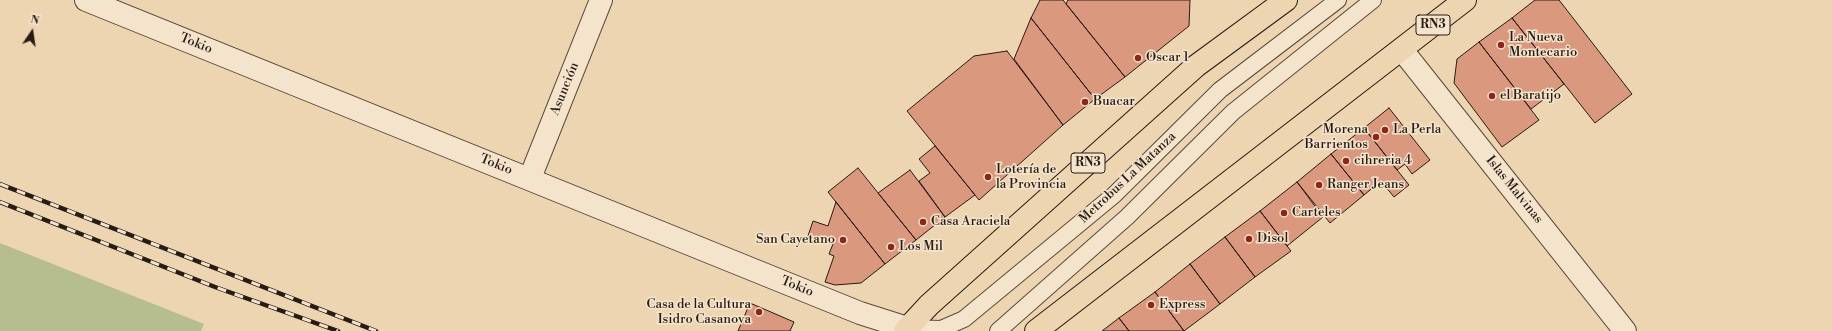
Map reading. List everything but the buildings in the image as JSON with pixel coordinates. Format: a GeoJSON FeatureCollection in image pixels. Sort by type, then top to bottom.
{"type":"FeatureCollection","features":[{"type":"Feature","properties":{"kind":"highway","name":"RN3"},"geometry":{"type":"LineString","coordinates":[[1036,331],[1465,0]]}},
{"type":"Feature","properties":{"kind":"highway","name":"RN3"},"geometry":{"type":"LineString","coordinates":[[906,330],[945,289],[1196,66],[1278,2]]}},
{"type":"Feature","properties":{"kind":"street","name":"Tokio"},"geometry":{"type":"LineString","coordinates":[[86,0],[530,178],[860,313],[906,330]]}},
{"type":"Feature","properties":{"kind":"street","name":"Asunción"},"geometry":{"type":"LineString","coordinates":[[530,178],[601,0]]}},
{"type":"Feature","properties":{"kind":"street","name":"Islas Malvinas"},"geometry":{"type":"LineString","coordinates":[[1402,50],[1626,331]]}},
{"type":"Feature","properties":{"kind":"lane","name":"Metrobus La Matanza"},"geometry":{"type":"LineString","coordinates":[[906,330],[941,329],[964,318],[1114,195],[1220,90],[1338,0]]}},
{"type":"Feature","properties":{"kind":"lane","name":"Metrobus La Matanza"},"geometry":{"type":"LineString","coordinates":[[998,331],[1127,217],[1233,112],[1373,0]]}},
{"type":"Feature","properties":{"kind":"green space"},"geometry":{"type":"Polygon","coordinates":[[[0,243],[204,324],[201,331],[0,331],[0,243]]]}},
{"type":"Feature","properties":{"kind":"railway"},"geometry":{"type":"LineString","coordinates":[[0,184],[376,331]]}},
{"type":"Feature","properties":{"kind":"railway"},"geometry":{"type":"LineString","coordinates":[[0,202],[215,287],[338,331]]}},
{"type":"Feature","properties":{"kind":"place","name":"La Nueva Montecario"},"geometry":{"type":"Point","coordinates":[1501,45]}},
{"type":"Feature","properties":{"kind":"place","name":"Oscar 1"},"geometry":{"type":"Point","coordinates":[1138,58]}},
{"type":"Feature","properties":{"kind":"place","name":"el Baratijo"},"geometry":{"type":"Point","coordinates":[1492,96]}},
{"type":"Feature","properties":{"kind":"place","name":"Buacar"},"geometry":{"type":"Point","coordinates":[1085,102]}},
{"type":"Feature","properties":{"kind":"place","name":"La Perla"},"geometry":{"type":"Point","coordinates":[1385,130]}},
{"type":"Feature","properties":{"kind":"place","name":"Morena Barrientos"},"geometry":{"type":"Point","coordinates":[1376,137]}},
{"type":"Feature","properties":{"kind":"place","name":"cihreria 4"},"geometry":{"type":"Point","coordinates":[1346,161]}},
{"type":"Feature","properties":{"kind":"place","name":"Lotería de la Provincia"},"geometry":{"type":"Point","coordinates":[988,177]}},
{"type":"Feature","properties":{"kind":"place","name":"Ranger Jeans"},"geometry":{"type":"Point","coordinates":[1319,185]}},
{"type":"Feature","properties":{"kind":"place","name":"Carteles"},"geometry":{"type":"Point","coordinates":[1284,213]}},
{"type":"Feature","properties":{"kind":"place","name":"Casa Araciela"},"geometry":{"type":"Point","coordinates":[923,222]}},
{"type":"Feature","properties":{"kind":"place","name":"Disol"},"geometry":{"type":"Point","coordinates":[1249,239]}},
{"type":"Feature","properties":{"kind":"place","name":"San Cayetano"},"geometry":{"type":"Point","coordinates":[843,240]}},
{"type":"Feature","properties":{"kind":"place","name":"Los Mil"},"geometry":{"type":"Point","coordinates":[891,247]}},
{"type":"Feature","properties":{"kind":"place","name":"Express"},"geometry":{"type":"Point","coordinates":[1151,305]}},
{"type":"Feature","properties":{"kind":"place","name":"Casa de la Cultura Isidro Casanova"},"geometry":{"type":"Point","coordinates":[759,312]}}]}
